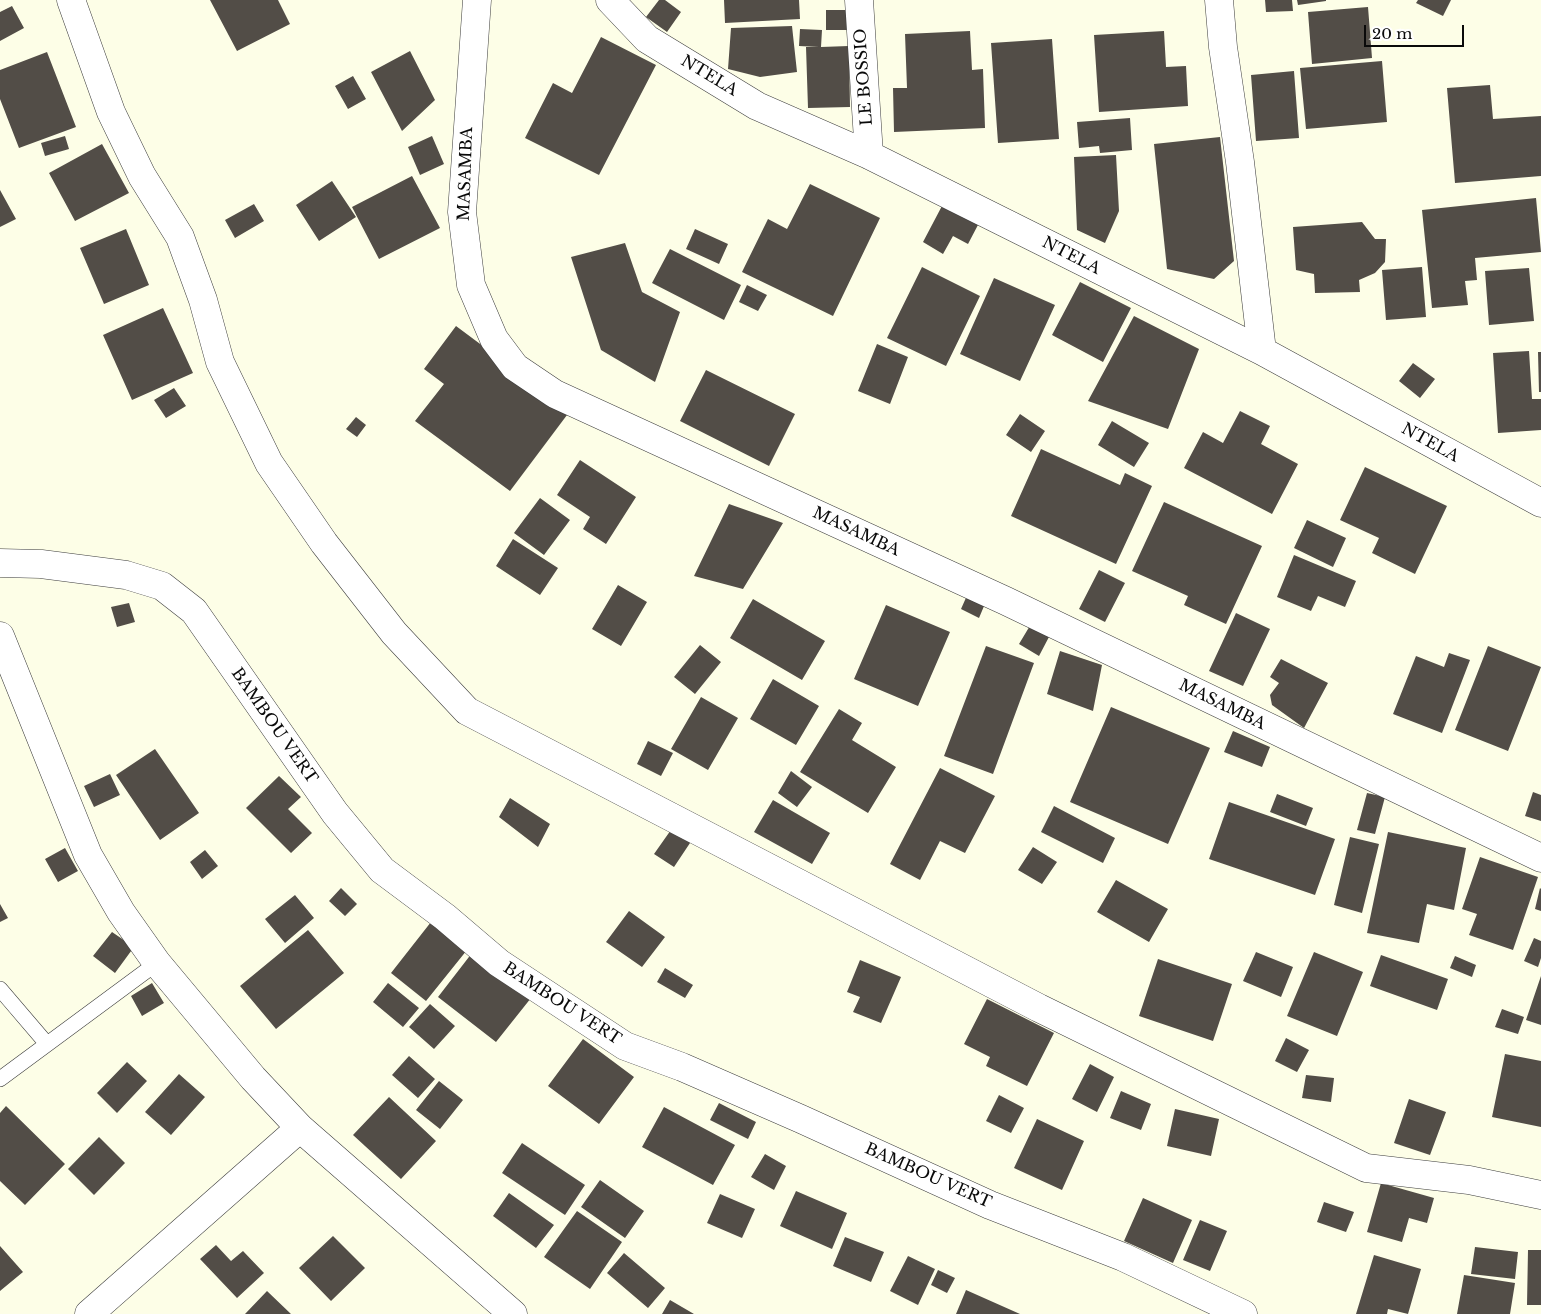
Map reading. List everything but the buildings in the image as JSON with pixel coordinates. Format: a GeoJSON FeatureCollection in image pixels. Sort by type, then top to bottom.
{"type":"FeatureCollection","features":[{"type":"Feature","properties":{"kind":"street"},"geometry":{"type":"LineString","coordinates":[[71,0],[111,112],[142,176],[180,237],[203,300],[220,362],[269,463],[324,543],[394,633],[467,711],[1039,1008],[1366,1168],[1469,1180],[1541,1195]]}},
{"type":"Feature","properties":{"kind":"street","name":"MASAMBA"},"geometry":{"type":"LineString","coordinates":[[476,0],[462,212],[471,285],[494,339],[515,367],[555,394],[1006,601],[1541,858]]}},
{"type":"Feature","properties":{"kind":"street","name":"NTELA"},"geometry":{"type":"LineString","coordinates":[[610,0],[648,39],[757,106],[869,155],[1262,351],[1541,503]]}},
{"type":"Feature","properties":{"kind":"street","name":"LE BOSSIO"},"geometry":{"type":"LineString","coordinates":[[859,0],[869,155]]}},
{"type":"Feature","properties":{"kind":"street"},"geometry":{"type":"LineString","coordinates":[[1219,0],[1223,47],[1240,162],[1262,351]]}},
{"type":"Feature","properties":{"kind":"street","name":"BAMBOU VERT"},"geometry":{"type":"LineString","coordinates":[[0,563],[41,564],[126,575],[162,586],[188,606],[194,611],[335,813],[382,870],[445,918],[498,963],[625,1046],[784,1111],[990,1205],[1123,1257],[1244,1314]]}},
{"type":"Feature","properties":{"kind":"street"},"geometry":{"type":"LineString","coordinates":[[0,636],[88,855],[121,912],[158,963],[253,1078],[300,1128],[512,1314]]}},
{"type":"Feature","properties":{"kind":"street"},"geometry":{"type":"LineString","coordinates":[[88,1314],[300,1128]]}},
{"type":"Feature","properties":{"kind":"lane"},"geometry":{"type":"LineString","coordinates":[[0,1079],[158,963]]}},
{"type":"Feature","properties":{"kind":"lane"},"geometry":{"type":"LineString","coordinates":[[0,989],[46,1044]]}}]}
